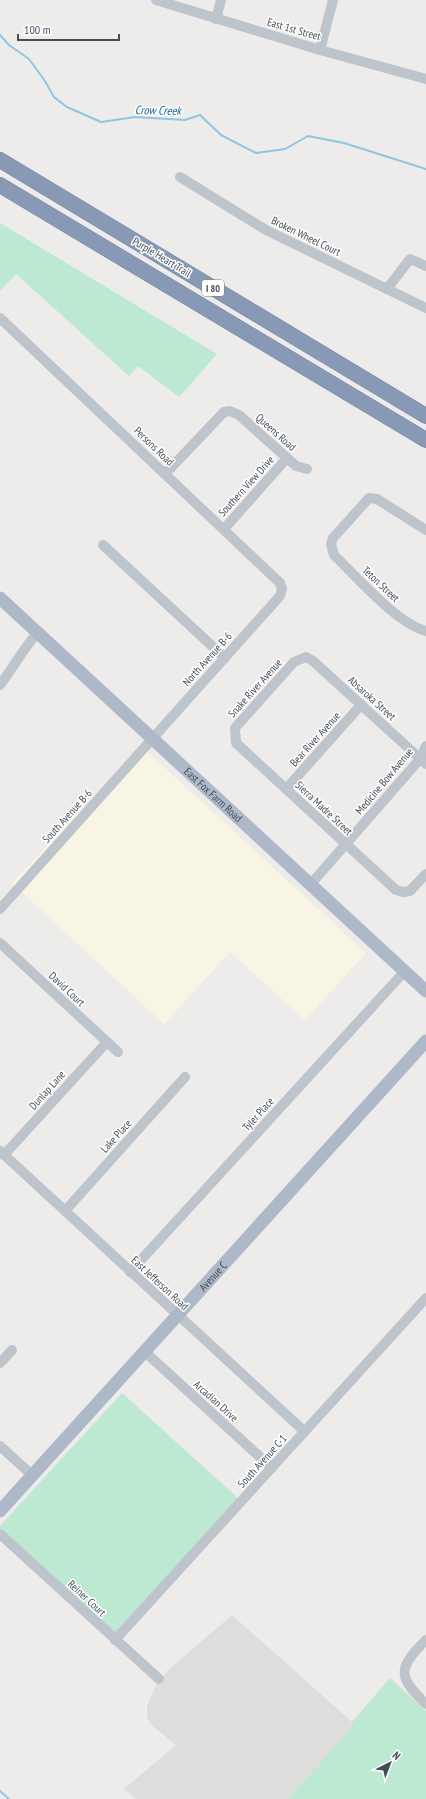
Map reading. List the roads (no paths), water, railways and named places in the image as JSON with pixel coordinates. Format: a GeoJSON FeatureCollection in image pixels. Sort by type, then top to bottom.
{"type":"FeatureCollection","features":[{"type":"Feature","properties":{"kind":"highway"},"geometry":{"type":"LineString","coordinates":[[0,154],[70,201]]}},
{"type":"Feature","properties":{"kind":"highway","name":"Purple Heart Trail"},"geometry":{"type":"LineString","coordinates":[[0,160],[426,416]]}},
{"type":"Feature","properties":{"kind":"highway","name":"Purple Heart Trail"},"geometry":{"type":"LineString","coordinates":[[0,185],[426,440]]}},
{"type":"Feature","properties":{"kind":"main road","name":"East Fox Farm Road"},"geometry":{"type":"LineString","coordinates":[[0,598],[426,991]]}},
{"type":"Feature","properties":{"kind":"main road","name":"Avenue C"},"geometry":{"type":"LineString","coordinates":[[0,1511],[426,1041]]}},
{"type":"Feature","properties":{"kind":"street","name":"East 1st Street"},"geometry":{"type":"LineString","coordinates":[[156,0],[320,50],[426,79]]}},
{"type":"Feature","properties":{"kind":"street"},"geometry":{"type":"LineString","coordinates":[[216,19],[221,0]]}},
{"type":"Feature","properties":{"kind":"street"},"geometry":{"type":"LineString","coordinates":[[320,50],[333,0]]}},
{"type":"Feature","properties":{"kind":"street","name":"Broken Wheel Court"},"geometry":{"type":"LineString","coordinates":[[180,177],[266,230],[426,308]]}},
{"type":"Feature","properties":{"kind":"street"},"geometry":{"type":"LineString","coordinates":[[387,290],[410,259],[426,266]]}},
{"type":"Feature","properties":{"kind":"street","name":"Persons Road"},"geometry":{"type":"LineString","coordinates":[[0,318],[280,582],[282,589],[280,596]]}},
{"type":"Feature","properties":{"kind":"street","name":"Queens Road"},"geometry":{"type":"LineString","coordinates":[[166,474],[224,412],[230,411],[239,415],[296,466],[307,469]]}},
{"type":"Feature","properties":{"kind":"street","name":"Southern View Drive"},"geometry":{"type":"LineString","coordinates":[[224,529],[287,458]]}},
{"type":"Feature","properties":{"kind":"street","name":"Teton Street"},"geometry":{"type":"LineString","coordinates":[[426,530],[377,499],[369,498],[334,538],[331,544],[334,555],[401,619],[417,628],[426,630]]}},
{"type":"Feature","properties":{"kind":"street"},"geometry":{"type":"LineString","coordinates":[[103,545],[225,658]]}},
{"type":"Feature","properties":{"kind":"street","name":"North Avenue B-6"},"geometry":{"type":"LineString","coordinates":[[152,739],[280,596]]}},
{"type":"Feature","properties":{"kind":"street"},"geometry":{"type":"LineString","coordinates":[[0,685],[14,666],[26,645],[38,632]]}},
{"type":"Feature","properties":{"kind":"street","name":"Absaroka Street"},"geometry":{"type":"LineString","coordinates":[[306,657],[313,661],[423,761]]}},
{"type":"Feature","properties":{"kind":"street","name":"Snake River Avenue"},"geometry":{"type":"LineString","coordinates":[[236,743],[235,728],[294,662],[306,657]]}},
{"type":"Feature","properties":{"kind":"street","name":"Bear River Avenue"},"geometry":{"type":"LineString","coordinates":[[286,789],[361,705]]}},
{"type":"Feature","properties":{"kind":"street","name":"South Avenue B-6"},"geometry":{"type":"LineString","coordinates":[[0,909],[152,739]]}},
{"type":"Feature","properties":{"kind":"street","name":"Sierra Madre Street"},"geometry":{"type":"LineString","coordinates":[[236,743],[396,890],[403,892],[410,891],[426,874]]}},
{"type":"Feature","properties":{"kind":"street","name":"Medicine Bow Avenue"},"geometry":{"type":"LineString","coordinates":[[310,885],[423,761],[426,746]]}},
{"type":"Feature","properties":{"kind":"street","name":"David Court"},"geometry":{"type":"LineString","coordinates":[[0,943],[118,1052]]}},
{"type":"Feature","properties":{"kind":"street","name":"Tyler Place"},"geometry":{"type":"LineString","coordinates":[[130,1272],[404,972]]}},
{"type":"Feature","properties":{"kind":"street","name":"Dunlap Lane"},"geometry":{"type":"LineString","coordinates":[[2,1153],[107,1042]]}},
{"type":"Feature","properties":{"kind":"street","name":"Lake Place"},"geometry":{"type":"LineString","coordinates":[[65,1211],[185,1077]]}},
{"type":"Feature","properties":{"kind":"street","name":"East Jefferson Road"},"geometry":{"type":"LineString","coordinates":[[2,1153],[304,1431]]}},
{"type":"Feature","properties":{"kind":"street","name":"South Avenue C-1"},"geometry":{"type":"LineString","coordinates":[[115,1640],[426,1298]]}},
{"type":"Feature","properties":{"kind":"street"},"geometry":{"type":"LineString","coordinates":[[0,1363],[12,1350]]}},
{"type":"Feature","properties":{"kind":"street","name":"Arcadian Drive"},"geometry":{"type":"LineString","coordinates":[[144,1351],[272,1468]]}},
{"type":"Feature","properties":{"kind":"street"},"geometry":{"type":"LineString","coordinates":[[0,1446],[32,1475]]}},
{"type":"Feature","properties":{"kind":"street","name":"Reiner Court"},"geometry":{"type":"LineString","coordinates":[[0,1534],[159,1679]]}},
{"type":"Feature","properties":{"kind":"street"},"geometry":{"type":"LineString","coordinates":[[426,1640],[410,1657],[406,1664],[404,1674],[405,1680],[412,1690],[426,1704]]}},
{"type":"Feature","properties":{"kind":"waterway","name":"Crow Creek"},"geometry":{"type":"LineString","coordinates":[[0,35],[9,45],[29,59],[45,81],[54,97],[67,107],[101,122],[135,117],[185,120],[200,115],[221,135],[256,153],[285,149],[308,136],[344,143],[426,169]]}},
{"type":"Feature","properties":{"kind":"waterway"},"geometry":{"type":"LineString","coordinates":[[0,1791],[9,1799]]}}]}
